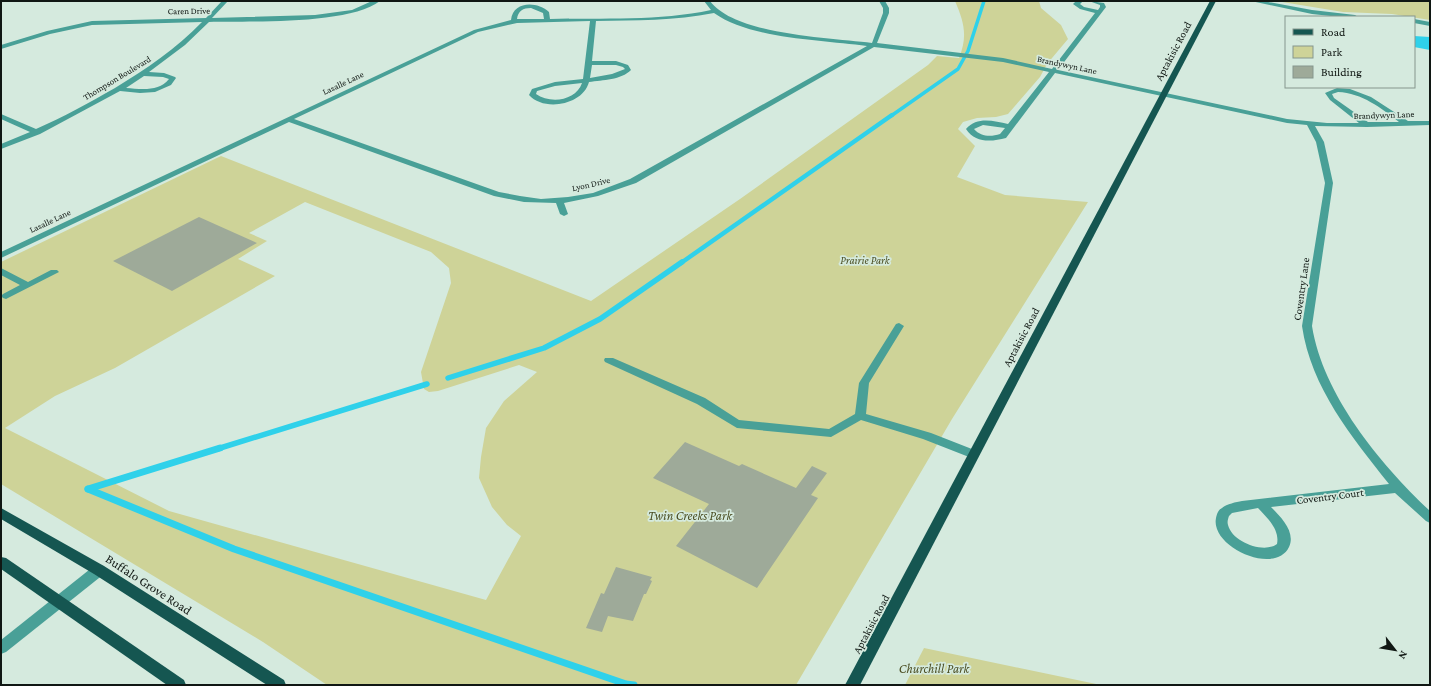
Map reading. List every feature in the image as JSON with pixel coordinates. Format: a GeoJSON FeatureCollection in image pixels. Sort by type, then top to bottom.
{"type":"FeatureCollection","features":[{"type":"Feature","properties":{"kind":"main road","name":"Aptakisic Road"},"geometry":{"type":"LineString","coordinates":[[852,685],[1213,1]]}},
{"type":"Feature","properties":{"kind":"main road","name":"Buffalo Grove Road"},"geometry":{"type":"LineString","coordinates":[[1,513],[99,570],[279,685]]}},
{"type":"Feature","properties":{"kind":"main road"},"geometry":{"type":"LineString","coordinates":[[1,562],[179,685]]}},
{"type":"Feature","properties":{"kind":"street","name":"Thompson Boulevard"},"geometry":{"type":"LineString","coordinates":[[1,147],[37,132],[117,89],[161,62],[184,43],[225,1]]}},
{"type":"Feature","properties":{"kind":"street","name":"Caren Drive"},"geometry":{"type":"LineString","coordinates":[[1,47],[49,32],[92,23],[315,17],[336,15],[353,11],[377,1]]}},
{"type":"Feature","properties":{"kind":"street","name":"Brandywyn Lane"},"geometry":{"type":"LineString","coordinates":[[707,1],[715,11],[732,20],[784,34],[979,56],[1287,121],[1310,124],[1367,125],[1430,123]]}},
{"type":"Feature","properties":{"kind":"street"},"geometry":{"type":"LineString","coordinates":[[874,44],[886,13],[886,8],[882,1]]}},
{"type":"Feature","properties":{"kind":"street"},"geometry":{"type":"LineString","coordinates":[[1080,1],[1076,4],[1079,7],[1099,12]]}},
{"type":"Feature","properties":{"kind":"street"},"geometry":{"type":"LineString","coordinates":[[1010,127],[1103,6],[1092,1]]}},
{"type":"Feature","properties":{"kind":"street"},"geometry":{"type":"LineString","coordinates":[[1254,1],[1312,12],[1346,16]]}},
{"type":"Feature","properties":{"kind":"street"},"geometry":{"type":"LineString","coordinates":[[514,22],[516,11],[523,7],[533,6],[541,7],[546,12],[547,20]]}},
{"type":"Feature","properties":{"kind":"street","name":"Lasalle Lane"},"geometry":{"type":"LineString","coordinates":[[1,255],[470,33],[497,25],[514,22],[667,18],[692,16],[715,11]]}},
{"type":"Feature","properties":{"kind":"street"},"geometry":{"type":"LineString","coordinates":[[588,63],[619,64],[626,66],[628,70],[618,76],[585,79],[542,86],[534,90],[532,95],[548,101],[568,100],[582,91],[585,85],[585,79],[593,19]]}},
{"type":"Feature","properties":{"kind":"street"},"geometry":{"type":"LineString","coordinates":[[1415,21],[1430,24]]}},
{"type":"Feature","properties":{"kind":"street","name":"Lyon Drive"},"geometry":{"type":"LineString","coordinates":[[288,119],[497,194],[528,201],[559,200],[611,190],[633,181],[874,44]]}},
{"type":"Feature","properties":{"kind":"street"},"geometry":{"type":"LineString","coordinates":[[117,89],[144,91],[160,89],[170,84],[172,78],[164,75],[141,74]]}},
{"type":"Feature","properties":{"kind":"street"},"geometry":{"type":"LineString","coordinates":[[1367,125],[1332,99],[1328,93],[1334,90],[1345,90],[1360,94],[1373,100],[1406,123]]}},
{"type":"Feature","properties":{"kind":"street"},"geometry":{"type":"LineString","coordinates":[[1,116],[37,132]]}},
{"type":"Feature","properties":{"kind":"street","name":"Coventry Lane"},"geometry":{"type":"LineString","coordinates":[[1310,124],[1320,142],[1330,183],[1307,326],[1310,346],[1319,372],[1349,425],[1398,488],[1430,518]]}},
{"type":"Feature","properties":{"kind":"street"},"geometry":{"type":"LineString","coordinates":[[559,200],[564,214]]}},
{"type":"Feature","properties":{"kind":"street"},"geometry":{"type":"LineString","coordinates":[[1,271],[27,285]]}},
{"type":"Feature","properties":{"kind":"street"},"geometry":{"type":"LineString","coordinates":[[6,296],[54,272]]}},
{"type":"Feature","properties":{"kind":"street"},"geometry":{"type":"LineString","coordinates":[[860,416],[864,382],[899,326]]}},
{"type":"Feature","properties":{"kind":"street"},"geometry":{"type":"LineString","coordinates":[[609,360],[701,401],[737,424],[832,433],[860,416],[927,436],[973,454]]}},
{"type":"Feature","properties":{"kind":"street","name":"Coventry Court"},"geometry":{"type":"LineString","coordinates":[[1261,504],[1285,536],[1284,543],[1281,548],[1275,552],[1257,553],[1232,540],[1223,528],[1221,520],[1223,514],[1228,509],[1261,504],[1398,488]]}},
{"type":"Feature","properties":{"kind":"street"},"geometry":{"type":"LineString","coordinates":[[1,648],[99,570]]}},
{"type":"Feature","properties":{"kind":"green space","name":"Twin Creeks Park"},"geometry":{"type":"Polygon","coordinates":[[[955,1],[1039,1],[1041,8],[1061,25],[1068,39],[1047,64],[1040,77],[1008,114],[996,117],[977,118],[963,122],[958,129],[975,146],[957,177],[1005,195],[1088,202],[952,419],[796,685],[327,685],[263,642],[1,484],[1,262],[221,156],[591,301],[740,199],[928,65],[937,56],[959,58],[962,50],[964,29],[955,1]],[[305,202],[249,233],[267,241],[238,259],[275,276],[115,368],[55,396],[5,428],[169,511],[486,600],[521,536],[507,525],[492,507],[479,478],[486,428],[504,401],[537,372],[519,365],[438,391],[429,392],[424,389],[421,372],[451,283],[449,268],[431,252],[305,202]]]}},
{"type":"Feature","properties":{"kind":"green space"},"geometry":{"type":"Polygon","coordinates":[[[1276,1],[1430,1],[1430,20],[1415,18],[1415,16],[1343,12],[1276,1]]]}},
{"type":"Feature","properties":{"kind":"green space","name":"Churchill Park"},"geometry":{"type":"Polygon","coordinates":[[[924,648],[1101,685],[905,685],[924,648]]]}},
{"type":"Feature","properties":{"kind":"water"},"geometry":{"type":"Polygon","coordinates":[[[1415,36],[1430,37],[1430,50],[1415,47],[1415,36]]]}},
{"type":"Feature","properties":{"kind":"building"},"geometry":{"type":"Polygon","coordinates":[[[199,217],[257,243],[172,291],[113,261],[199,217]]]}},
{"type":"Feature","properties":{"kind":"building"},"geometry":{"type":"Polygon","coordinates":[[[685,442],[739,466],[742,464],[796,488],[812,466],[827,473],[811,495],[818,498],[757,588],[676,546],[709,504],[653,478],[685,442]]]}},
{"type":"Feature","properties":{"kind":"building"},"geometry":{"type":"Polygon","coordinates":[[[616,567],[652,577],[650,580],[652,581],[646,594],[644,594],[633,621],[608,616],[602,632],[586,628],[601,593],[604,594],[616,567]]]}},
{"type":"Feature","properties":{"kind":"waterway"},"geometry":{"type":"LineString","coordinates":[[891,116],[958,69],[968,51],[984,1]]}},
{"type":"Feature","properties":{"kind":"waterway"},"geometry":{"type":"LineString","coordinates":[[681,263],[892,115]]}},
{"type":"Feature","properties":{"kind":"waterway"},"geometry":{"type":"LineString","coordinates":[[448,378],[544,348],[600,319],[682,262]]}},
{"type":"Feature","properties":{"kind":"waterway"},"geometry":{"type":"LineString","coordinates":[[217,449],[427,384]]}},
{"type":"Feature","properties":{"kind":"waterway"},"geometry":{"type":"LineString","coordinates":[[220,448],[88,489],[234,549],[626,684],[634,685]]}},
{"type":"Feature","properties":{"kind":"park label","name":"Prairie Park"},"geometry":{"type":"Point","coordinates":[865,260]}}]}
